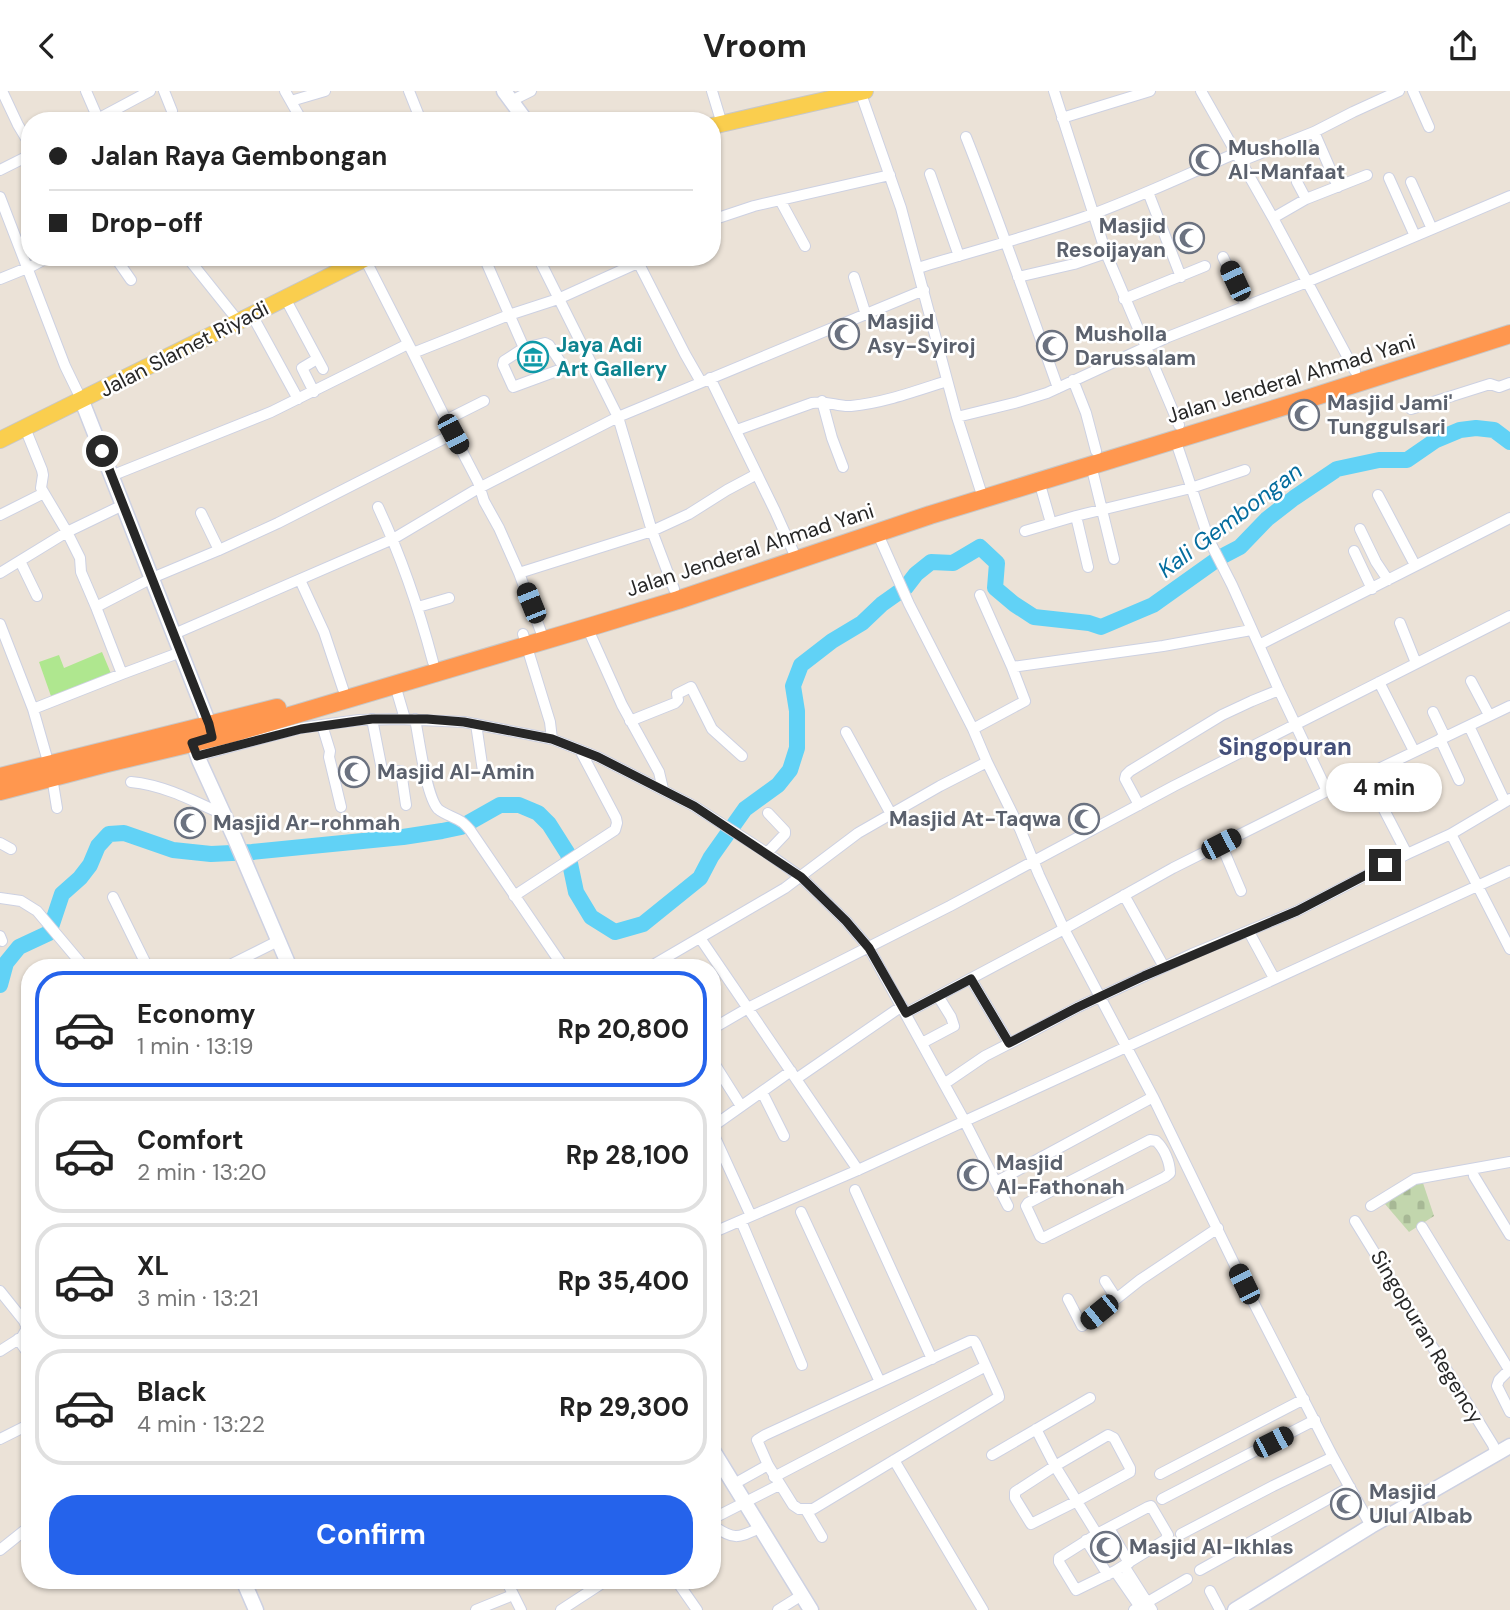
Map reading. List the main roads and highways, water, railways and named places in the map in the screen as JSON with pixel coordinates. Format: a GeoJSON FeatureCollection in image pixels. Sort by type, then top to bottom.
{"type":"FeatureCollection","features":[{"type":"Feature","properties":{"kind":"highway","name":"Jalan Jenderal Ahmad Yani"},"geometry":{"type":"LineString","coordinates":[[1303,394],[1355,371],[1510,323]]}},
{"type":"Feature","properties":{"kind":"highway","name":"Jalan Jenderal Ahmad Yani"},"geometry":{"type":"LineString","coordinates":[[0,778],[51,771],[193,743],[211,731],[283,706],[433,662],[587,627],[678,600],[794,555],[981,492],[1510,334]]}},
{"type":"Feature","properties":{"kind":"highway","name":"Jalan Jenderal Ahmad Yani"},"geometry":{"type":"LineString","coordinates":[[211,731],[395,685],[674,589],[877,532],[981,492],[1039,481],[1093,458]]}},
{"type":"Feature","properties":{"kind":"highway","name":"Jalan Jenderal Ahmad Yani"},"geometry":{"type":"LineString","coordinates":[[0,791],[51,771]]}},
{"type":"Feature","properties":{"kind":"main road"},"geometry":{"type":"LineString","coordinates":[[721,124],[862,91]]}},
{"type":"Feature","properties":{"kind":"main road","name":"Jalan Slamet Riyadi"},"geometry":{"type":"LineString","coordinates":[[0,440],[350,266]]}},
{"type":"Feature","properties":{"kind":"waterway","name":"Kali Gembongan"},"geometry":{"type":"LineString","coordinates":[[0,985],[6,963],[19,947],[49,933],[62,894],[80,878],[90,865],[98,846],[109,834],[124,833],[173,850],[211,854],[252,852],[442,831],[461,827],[500,805],[519,805],[538,813],[549,824],[568,854],[576,892],[591,917],[615,932],[643,924],[700,878],[711,857],[745,809],[778,785],[790,770],[797,748],[797,711],[793,686],[801,665],[832,641],[862,623],[906,587],[916,574],[931,562],[953,563],[980,547],[997,563],[995,588],[1014,604],[1034,617],[1089,623],[1101,627],[1153,605],[1219,558],[1240,547],[1267,519],[1337,469],[1379,460],[1407,460],[1436,440],[1460,430],[1494,430],[1510,442]]}},
{"type":"Feature","properties":{"kind":"place","name":"Musholla Al-Manfaat"},"geometry":{"type":"Point","coordinates":[1205,160]}},
{"type":"Feature","properties":{"kind":"place","name":"Masjid Resoijayan"},"geometry":{"type":"Point","coordinates":[1189,238]}},
{"type":"Feature","properties":{"kind":"place","name":"Masjid Asy-Syiroj"},"geometry":{"type":"Point","coordinates":[844,334]}},
{"type":"Feature","properties":{"kind":"place","name":"Musholla Darussalam"},"geometry":{"type":"Point","coordinates":[1052,346]}},
{"type":"Feature","properties":{"kind":"place","name":"Jaya Adi Art Gallery"},"geometry":{"type":"Point","coordinates":[533,357]}},
{"type":"Feature","properties":{"kind":"place","name":"Masjid Jami' Tunggulsari"},"geometry":{"type":"Point","coordinates":[1304,415]}},
{"type":"Feature","properties":{"kind":"place","name":"Masjid Al-Amin"},"geometry":{"type":"Point","coordinates":[354,772]}},
{"type":"Feature","properties":{"kind":"place","name":"Masjid At-Taqwa"},"geometry":{"type":"Point","coordinates":[1084,819]}},
{"type":"Feature","properties":{"kind":"place","name":"Masjid Ar-rohmah"},"geometry":{"type":"Point","coordinates":[190,823]}},
{"type":"Feature","properties":{"kind":"place","name":"Masjid Al-Fathonah"},"geometry":{"type":"Point","coordinates":[973,1175]}},
{"type":"Feature","properties":{"kind":"place","name":"Masjid Ulul Albab"},"geometry":{"type":"Point","coordinates":[1346,1504]}},
{"type":"Feature","properties":{"kind":"place","name":"Masjid Al-Ikhlas"},"geometry":{"type":"Point","coordinates":[1106,1547]}},
{"type":"Feature","properties":{"kind":"district","name":"Singopuran"},"geometry":{"type":"Point","coordinates":[1285,747]}}]}
